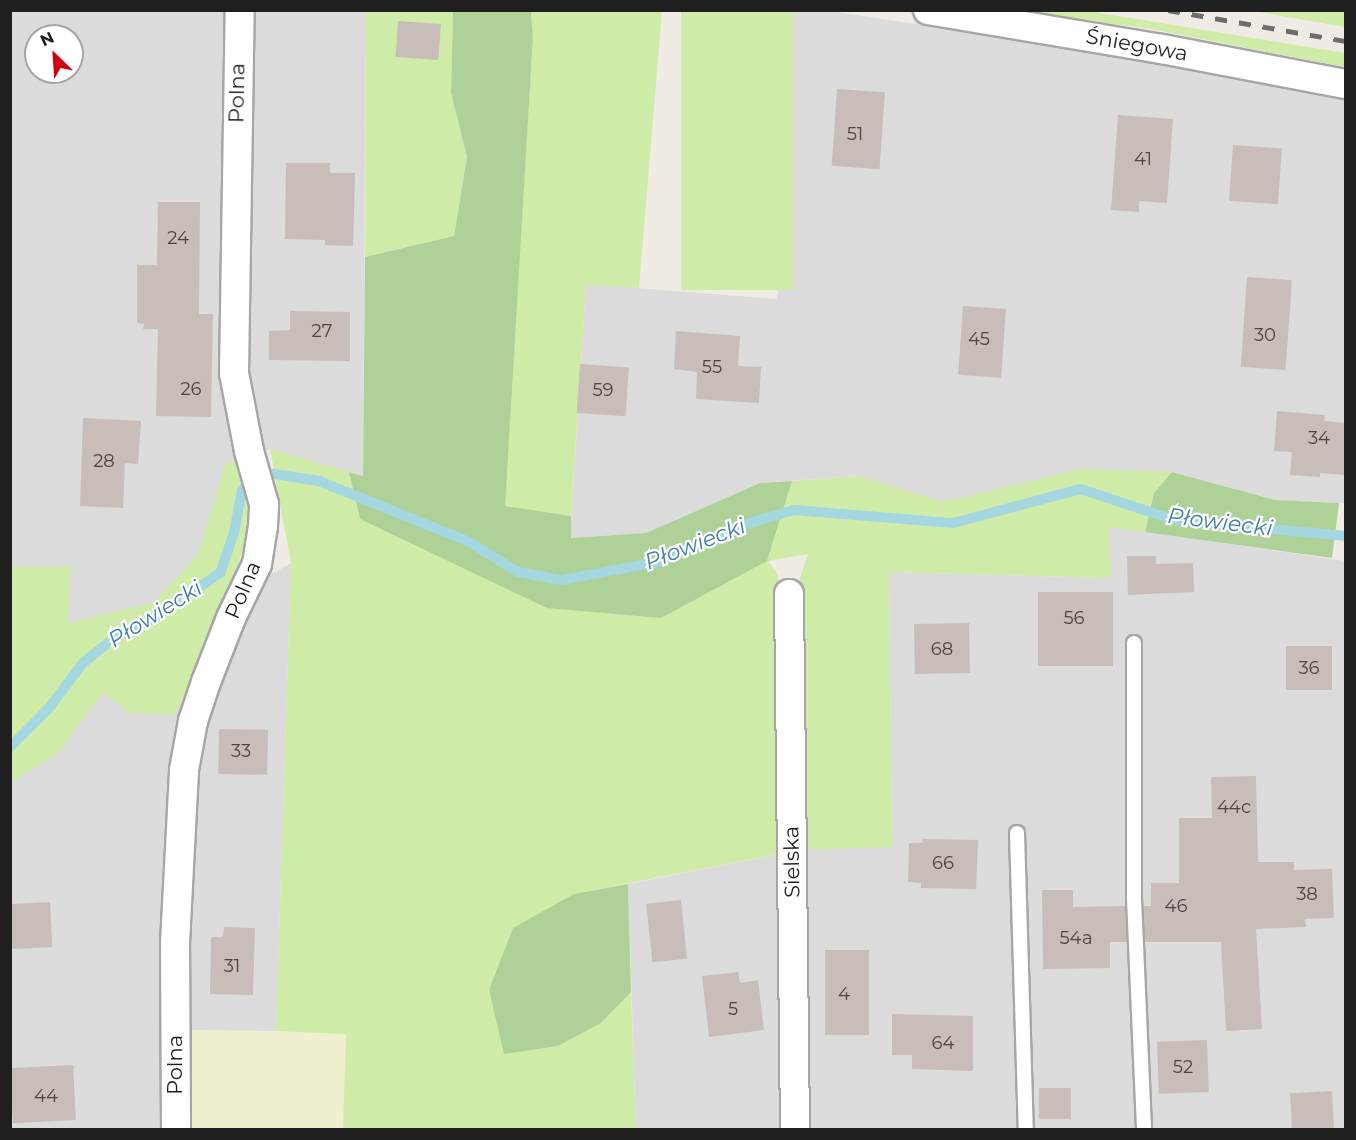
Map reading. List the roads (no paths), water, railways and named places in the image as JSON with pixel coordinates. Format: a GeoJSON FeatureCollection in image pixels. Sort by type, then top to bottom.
{"type":"FeatureCollection","features":[{"type":"Feature","properties":{"kind":"street","name":"Polna"},"geometry":{"type":"LineString","coordinates":[[176,1130],[175,942],[184,770],[193,721],[206,682],[231,618],[257,564],[264,504],[249,451],[234,373],[240,10]]}},
{"type":"Feature","properties":{"kind":"street","name":"Śniegowa"},"geometry":{"type":"LineString","coordinates":[[928,10],[1162,49],[1346,84]]}},
{"type":"Feature","properties":{"kind":"street","name":"Sielska"},"geometry":{"type":"LineString","coordinates":[[789,594],[795,1130]]}},
{"type":"Feature","properties":{"kind":"lane"},"geometry":{"type":"LineString","coordinates":[[1134,643],[1134,899],[1144,1130]]}},
{"type":"Feature","properties":{"kind":"lane"},"geometry":{"type":"LineString","coordinates":[[1017,833],[1026,1130]]}},
{"type":"Feature","properties":{"kind":"waterway","name":"Płowiecki"},"geometry":{"type":"LineString","coordinates":[[10,747],[49,708],[83,663],[114,638],[154,618],[220,573],[234,533],[242,490],[274,474],[319,481],[469,542],[518,572],[562,580],[663,561],[739,526],[794,510],[953,523],[1081,489],[1174,520],[1346,536]]}},
{"type":"Feature","properties":{"kind":"railway"},"geometry":{"type":"LineString","coordinates":[[1168,10],[1346,41]]}}]}
